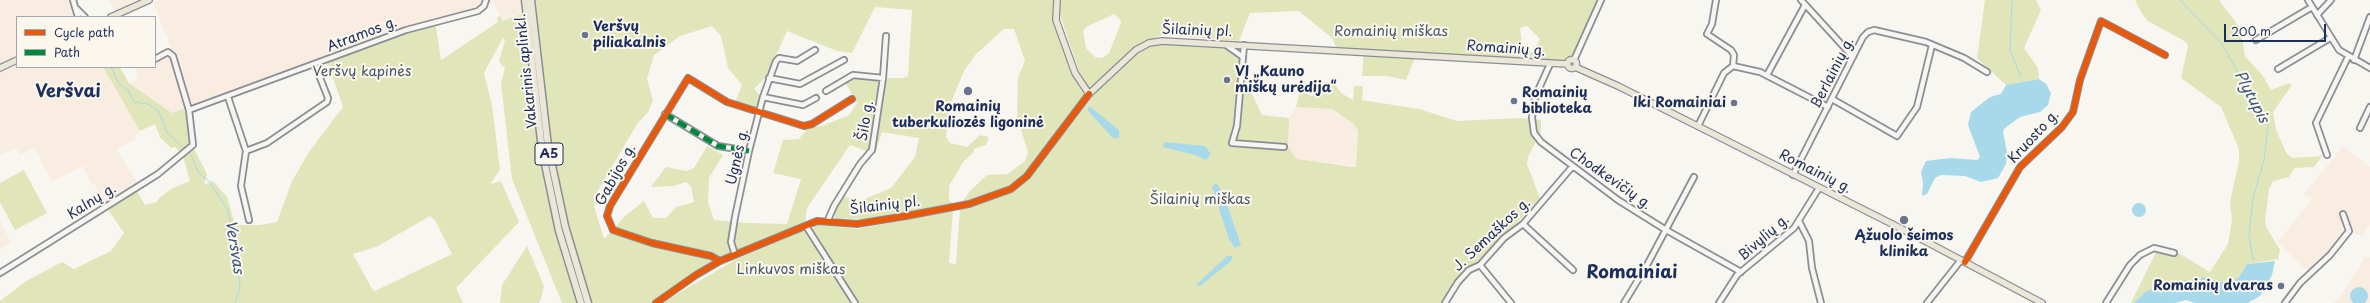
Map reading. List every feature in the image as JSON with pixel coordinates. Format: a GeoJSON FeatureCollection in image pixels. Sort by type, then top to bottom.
{"type":"FeatureCollection","features":[{"type":"Feature","properties":{"kind":"highway","name":"Vakarinis aplinkl."},"geometry":{"type":"LineString","coordinates":[[525,0],[542,150],[559,231],[581,303]]}},
{"type":"Feature","properties":{"kind":"highway","name":"Vakarinis aplinkl."},"geometry":{"type":"LineString","coordinates":[[532,0],[548,146],[565,226],[588,303]]}},
{"type":"Feature","properties":{"kind":"main road"},"geometry":{"type":"LineString","coordinates":[[115,16],[149,0]]}},
{"type":"Feature","properties":{"kind":"main road"},"geometry":{"type":"LineString","coordinates":[[1057,0],[1056,20],[1075,73],[1089,94]]}},
{"type":"Feature","properties":{"kind":"main road","name":"Šilainių pl."},"geometry":{"type":"LineString","coordinates":[[1089,94],[1129,55],[1149,43],[1171,40],[1323,51]]}},
{"type":"Feature","properties":{"kind":"main road","name":"Romainių g."},"geometry":{"type":"LineString","coordinates":[[1323,51],[1567,64],[1571,68],[1575,67],[1698,126],[1963,261],[2038,302]]}},
{"type":"Feature","properties":{"kind":"main road"},"geometry":{"type":"LineString","coordinates":[[0,68],[16,60]]}},
{"type":"Feature","properties":{"kind":"main road"},"geometry":{"type":"LineString","coordinates":[[1567,64],[1570,60],[1574,60],[1575,67]]}},
{"type":"Feature","properties":{"kind":"street"},"geometry":{"type":"LineString","coordinates":[[73,0],[78,16]]}},
{"type":"Feature","properties":{"kind":"street","name":"Atramos g."},"geometry":{"type":"LineString","coordinates":[[189,110],[315,65],[408,29],[478,11],[484,6],[486,0]]}},
{"type":"Feature","properties":{"kind":"street"},"geometry":{"type":"LineString","coordinates":[[1574,60],[1600,0]]}},
{"type":"Feature","properties":{"kind":"street"},"geometry":{"type":"LineString","coordinates":[[1716,0],[1712,24],[1707,34],[1731,50],[1734,55],[1733,66]]}},
{"type":"Feature","properties":{"kind":"street"},"geometry":{"type":"LineString","coordinates":[[2308,0],[2330,38],[2339,50],[2348,57],[2370,68]]}},
{"type":"Feature","properties":{"kind":"street"},"geometry":{"type":"LineString","coordinates":[[2317,15],[2331,0]]}},
{"type":"Feature","properties":{"kind":"street"},"geometry":{"type":"LineString","coordinates":[[1767,75],[1804,2],[1853,57]]}},
{"type":"Feature","properties":{"kind":"street"},"geometry":{"type":"LineString","coordinates":[[2256,40],[2312,7]]}},
{"type":"Feature","properties":{"kind":"street"},"geometry":{"type":"LineString","coordinates":[[77,10],[84,16]]}},
{"type":"Feature","properties":{"kind":"street"},"geometry":{"type":"LineString","coordinates":[[2354,60],[2370,17]]}},
{"type":"Feature","properties":{"kind":"street","name":"Kruosto g."},"geometry":{"type":"LineString","coordinates":[[1963,261],[2020,167],[2062,127],[2070,116],[2101,21],[2165,55]]}},
{"type":"Feature","properties":{"kind":"street","name":"Berlainių g."},"geometry":{"type":"LineString","coordinates":[[1793,175],[1863,37],[1870,30],[1892,33],[1932,45],[1964,58],[1987,72]]}},
{"type":"Feature","properties":{"kind":"street","name":"Šilo g."},"geometry":{"type":"LineString","coordinates":[[828,220],[834,206],[856,170],[872,150],[883,78],[886,36]]}},
{"type":"Feature","properties":{"kind":"street"},"geometry":{"type":"LineString","coordinates":[[2278,69],[2330,38]]}},
{"type":"Feature","properties":{"kind":"street"},"geometry":{"type":"LineString","coordinates":[[1225,44],[1243,57]]}},
{"type":"Feature","properties":{"kind":"street"},"geometry":{"type":"LineString","coordinates":[[1244,45],[1237,126],[1232,143],[1284,147]]}},
{"type":"Feature","properties":{"kind":"street"},"geometry":{"type":"LineString","coordinates":[[1832,99],[1897,136],[1917,106],[1932,45]]}},
{"type":"Feature","properties":{"kind":"street","name":"Ugnės g."},"geometry":{"type":"LineString","coordinates":[[735,255],[731,238],[749,152],[769,78],[778,58],[797,61],[815,50]]}},
{"type":"Feature","properties":{"kind":"street"},"geometry":{"type":"LineString","coordinates":[[156,58],[168,52],[172,54],[189,110]]}},
{"type":"Feature","properties":{"kind":"street"},"geometry":{"type":"LineString","coordinates":[[2327,155],[2316,123],[2348,57]]}},
{"type":"Feature","properties":{"kind":"street"},"geometry":{"type":"LineString","coordinates":[[769,78],[800,84],[844,60]]}},
{"type":"Feature","properties":{"kind":"street","name":"Chodkevičių g."},"geometry":{"type":"LineString","coordinates":[[1550,64],[1533,102],[1532,118],[1534,133],[1545,146],[1618,200],[1666,230],[1741,272]]}},
{"type":"Feature","properties":{"kind":"street"},"geometry":{"type":"LineString","coordinates":[[246,151],[267,143],[327,102],[328,98],[315,65]]}},
{"type":"Feature","properties":{"kind":"street"},"geometry":{"type":"LineString","coordinates":[[1698,126],[1724,73],[1733,66],[1750,68],[1767,75],[1828,107]]}},
{"type":"Feature","properties":{"kind":"street"},"geometry":{"type":"LineString","coordinates":[[826,92],[853,75],[883,78]]}},
{"type":"Feature","properties":{"kind":"street","name":"Gabijos g."},"geometry":{"type":"LineString","coordinates":[[720,261],[711,256],[652,243],[613,230],[607,216],[610,206],[688,78],[727,102],[759,114]]}},
{"type":"Feature","properties":{"kind":"street","name":"Šilainių pl."},"geometry":{"type":"LineString","coordinates":[[656,303],[696,275],[720,261],[817,221],[828,220],[857,224],[906,216],[969,204],[1011,189],[1021,182],[1089,94]]}},
{"type":"Feature","properties":{"kind":"street"},"geometry":{"type":"LineString","coordinates":[[228,97],[246,151],[241,186],[249,220]]}},
{"type":"Feature","properties":{"kind":"street"},"geometry":{"type":"LineString","coordinates":[[763,97],[803,105],[816,98]]}},
{"type":"Feature","properties":{"kind":"street"},"geometry":{"type":"LineString","coordinates":[[759,114],[804,126],[812,124],[852,99]]}},
{"type":"Feature","properties":{"kind":"street"},"geometry":{"type":"LineString","coordinates":[[2360,128],[2370,107]]}},
{"type":"Feature","properties":{"kind":"street","name":"Kalnų g."},"geometry":{"type":"LineString","coordinates":[[0,272],[158,174],[193,146],[189,110]]}},
{"type":"Feature","properties":{"kind":"street"},"geometry":{"type":"LineString","coordinates":[[665,114],[718,146],[749,152]]}},
{"type":"Feature","properties":{"kind":"street","name":"J. Semaškos g."},"geometry":{"type":"LineString","coordinates":[[1445,303],[1458,282],[1469,270],[1480,265],[1504,238],[1523,224],[1572,167]]}},
{"type":"Feature","properties":{"kind":"street"},"geometry":{"type":"LineString","coordinates":[[1624,303],[1666,230],[1694,177]]}},
{"type":"Feature","properties":{"kind":"street","name":"Bivylių g."},"geometry":{"type":"LineString","coordinates":[[1719,303],[1735,278],[1754,263],[1799,222],[1819,188]]}},
{"type":"Feature","properties":{"kind":"street"},"geometry":{"type":"LineString","coordinates":[[2285,303],[2300,283],[2330,255],[2349,231],[2343,214]]}},
{"type":"Feature","properties":{"kind":"street"},"geometry":{"type":"LineString","coordinates":[[1799,222],[1809,241],[1812,268],[1821,303]]}},
{"type":"Feature","properties":{"kind":"street"},"geometry":{"type":"LineString","coordinates":[[1523,224],[1573,270]]}},
{"type":"Feature","properties":{"kind":"street"},"geometry":{"type":"LineString","coordinates":[[806,226],[855,303]]}},
{"type":"Feature","properties":{"kind":"street"},"geometry":{"type":"LineString","coordinates":[[2106,303],[2130,264],[2140,255],[2154,248],[2174,253]]}},
{"type":"Feature","properties":{"kind":"street"},"geometry":{"type":"LineString","coordinates":[[1927,303],[1963,261]]}},
{"type":"Feature","properties":{"kind":"street"},"geometry":{"type":"LineString","coordinates":[[1480,265],[1511,303]]}},
{"type":"Feature","properties":{"kind":"shaded area"},"geometry":{"type":"Polygon","coordinates":[[[0,0],[70,0],[76,16],[16,16],[16,56],[0,64],[0,0]]]}},
{"type":"Feature","properties":{"kind":"shaded area"},"geometry":{"type":"Polygon","coordinates":[[[109,0],[139,0],[115,11],[109,0]]]}},
{"type":"Feature","properties":{"kind":"shaded area"},"geometry":{"type":"Polygon","coordinates":[[[158,0],[521,0],[522,14],[502,21],[494,3],[486,3],[482,8],[435,21],[315,65],[172,113],[129,83],[139,78],[135,70],[140,68],[156,68],[156,61],[168,55],[171,48],[153,2],[158,0]]]}},
{"type":"Feature","properties":{"kind":"shaded area"},"geometry":{"type":"Polygon","coordinates":[[[16,64],[16,68],[104,68],[140,131],[136,135],[135,140],[116,149],[138,183],[105,204],[94,183],[91,184],[83,166],[52,182],[34,148],[20,155],[16,148],[0,156],[0,72],[16,64]]]}},
{"type":"Feature","properties":{"kind":"shaded area"},"geometry":{"type":"Polygon","coordinates":[[[1296,107],[1332,109],[1354,124],[1358,130],[1356,166],[1297,159],[1288,147],[1289,118],[1296,107]]]}},
{"type":"Feature","properties":{"kind":"shaded area"},"geometry":{"type":"Polygon","coordinates":[[[2343,146],[2370,167],[2370,225],[2362,237],[2349,231],[2310,273],[2278,242],[2312,199],[2304,194],[2343,146]]]}},
{"type":"Feature","properties":{"kind":"shaded area"},"geometry":{"type":"Polygon","coordinates":[[[0,220],[11,242],[0,249],[0,220]]]}},
{"type":"Feature","properties":{"kind":"shaded area"},"geometry":{"type":"Polygon","coordinates":[[[2365,257],[2370,257],[2370,303],[2333,303],[2338,300],[2365,257]]]}},
{"type":"Feature","properties":{"kind":"green space"},"geometry":{"type":"Polygon","coordinates":[[[535,0],[1055,0],[1053,16],[1076,82],[1085,95],[1032,167],[1015,184],[965,203],[963,201],[969,192],[987,175],[1008,174],[1025,161],[1028,152],[1017,117],[1018,77],[1025,61],[1014,29],[1004,29],[976,54],[964,71],[949,107],[946,137],[950,143],[967,147],[980,135],[989,137],[986,145],[974,149],[973,153],[963,162],[949,186],[949,200],[953,204],[947,207],[870,220],[835,218],[835,211],[844,196],[860,201],[891,188],[915,157],[919,138],[882,132],[875,154],[850,145],[807,208],[805,223],[721,257],[717,257],[651,303],[592,303],[575,250],[551,148],[535,0]],[[875,7],[852,53],[837,51],[787,31],[766,77],[754,89],[760,95],[757,111],[735,103],[742,85],[728,68],[721,36],[712,26],[680,36],[654,55],[647,79],[653,101],[648,112],[637,124],[596,194],[594,206],[604,239],[625,216],[644,201],[653,218],[666,218],[676,207],[694,202],[691,186],[686,182],[674,186],[651,187],[666,167],[686,171],[694,168],[707,146],[723,155],[709,178],[708,202],[714,220],[787,224],[801,179],[773,173],[783,140],[799,139],[808,128],[822,126],[849,115],[857,103],[845,82],[854,78],[903,78],[908,76],[912,10],[875,7]]]}},
{"type":"Feature","properties":{"kind":"green space","name":"Romainių miškas"},"geometry":{"type":"Polygon","coordinates":[[[1059,0],[1598,0],[1574,52],[1567,59],[1557,63],[1528,60],[1526,56],[1528,51],[1534,52],[1540,39],[1527,26],[1520,28],[1523,53],[1519,59],[1417,53],[1406,80],[1387,76],[1362,76],[1364,50],[1337,49],[1332,38],[1299,11],[1250,13],[1239,41],[1162,35],[1140,44],[1127,53],[1091,90],[1081,77],[1060,15],[1059,0]],[[1114,14],[1088,26],[1083,31],[1086,48],[1095,57],[1102,58],[1109,53],[1121,23],[1120,19],[1114,14]]]}},
{"type":"Feature","properties":{"kind":"green space"},"geometry":{"type":"Polygon","coordinates":[[[1985,0],[2036,0],[2041,10],[2024,48],[2038,68],[2039,79],[2006,85],[1977,58],[1985,0]]]}},
{"type":"Feature","properties":{"kind":"green space"},"geometry":{"type":"Polygon","coordinates":[[[2135,0],[2219,0],[2240,28],[2245,56],[2263,76],[2271,90],[2289,83],[2292,85],[2273,112],[2276,130],[2287,154],[2293,158],[2322,156],[2314,167],[2294,168],[2289,177],[2273,181],[2269,189],[2265,222],[2280,250],[2278,259],[2247,264],[2239,277],[2234,280],[2221,282],[2207,277],[2145,292],[2134,303],[2131,303],[2158,248],[2161,246],[2175,251],[2210,272],[2228,244],[2232,219],[2230,202],[2239,161],[2239,149],[2221,107],[2181,78],[2188,46],[2186,42],[2148,21],[2142,14],[2135,0]]]}},
{"type":"Feature","properties":{"kind":"green space"},"geometry":{"type":"Polygon","coordinates":[[[528,8],[530,8],[547,159],[569,251],[585,303],[567,252],[551,188],[541,128],[528,8]]]}},
{"type":"Feature","properties":{"kind":"green space","name":"Veršvų kapinės"},"geometry":{"type":"Polygon","coordinates":[[[522,14],[531,98],[545,188],[562,257],[577,303],[562,303],[512,179],[501,83],[505,68],[499,62],[505,40],[503,38],[484,73],[492,105],[500,170],[490,184],[501,181],[519,222],[456,288],[463,303],[0,303],[0,301],[26,281],[62,262],[74,269],[111,251],[124,233],[107,208],[136,190],[145,205],[157,202],[159,198],[171,189],[190,181],[183,156],[175,147],[171,148],[160,137],[155,124],[140,131],[104,68],[121,68],[129,83],[172,113],[186,108],[191,143],[207,174],[204,185],[213,181],[227,197],[235,225],[260,225],[277,222],[292,181],[309,152],[343,107],[327,61],[435,21],[441,60],[498,22],[497,17],[501,16],[502,21],[522,14]],[[430,216],[378,246],[353,254],[372,289],[375,291],[452,254],[436,222],[430,216]]]}},
{"type":"Feature","properties":{"kind":"green space","name":"Šilainių miškas"},"geometry":{"type":"Polygon","coordinates":[[[1168,43],[1221,47],[1242,59],[1245,79],[1262,115],[1289,118],[1288,147],[1297,159],[1354,167],[1356,166],[1358,131],[1354,124],[1332,109],[1296,107],[1300,91],[1312,96],[1317,91],[1315,83],[1333,82],[1341,93],[1353,100],[1354,86],[1363,86],[1362,100],[1419,109],[1457,121],[1520,118],[1541,120],[1541,131],[1528,157],[1527,164],[1540,198],[1444,303],[858,303],[812,230],[814,227],[818,225],[858,229],[953,211],[949,263],[956,264],[960,209],[1013,192],[1041,164],[1096,92],[1124,64],[1140,51],[1152,45],[1168,43]]]}},
{"type":"Feature","properties":{"kind":"green space"},"geometry":{"type":"Polygon","coordinates":[[[24,170],[47,213],[15,230],[0,202],[0,183],[24,170]]]}},
{"type":"Feature","properties":{"kind":"green space","name":"Linkuvos miškas"},"geometry":{"type":"Polygon","coordinates":[[[802,231],[805,232],[852,303],[662,303],[735,260],[802,231]]]}},
{"type":"Feature","properties":{"kind":"green space"},"geometry":{"type":"Polygon","coordinates":[[[527,246],[544,286],[541,299],[539,303],[500,303],[502,285],[527,246]]]}},
{"type":"Feature","properties":{"kind":"water"},"geometry":{"type":"Polygon","coordinates":[[[2039,79],[2046,84],[2051,93],[2048,105],[2040,112],[2020,117],[2005,128],[2003,131],[2007,153],[2006,164],[1998,178],[1981,182],[1965,176],[1941,175],[1935,178],[1927,194],[1922,196],[1923,183],[1921,172],[1926,161],[1951,158],[1977,160],[1980,157],[1968,125],[1971,112],[1990,97],[2001,94],[2006,85],[2039,79]]]}},
{"type":"Feature","properties":{"kind":"water"},"geometry":{"type":"Polygon","coordinates":[[[1089,106],[1119,130],[1119,138],[1113,138],[1088,111],[1089,106]]]}},
{"type":"Feature","properties":{"kind":"water"},"geometry":{"type":"Polygon","coordinates":[[[1164,142],[1205,146],[1211,154],[1206,160],[1195,155],[1163,147],[1164,142]]]}},
{"type":"Feature","properties":{"kind":"water"},"geometry":{"type":"Polygon","coordinates":[[[1216,183],[1223,193],[1241,245],[1235,248],[1229,239],[1212,187],[1216,183]]]}},
{"type":"Feature","properties":{"kind":"water"},"geometry":{"type":"Polygon","coordinates":[[[2139,203],[2144,205],[2146,210],[2144,215],[2139,217],[2134,215],[2132,210],[2134,205],[2139,203]]]}},
{"type":"Feature","properties":{"kind":"water"},"geometry":{"type":"Polygon","coordinates":[[[1227,256],[1233,256],[1231,261],[1200,286],[1196,285],[1227,256]]]}},
{"type":"Feature","properties":{"kind":"water"},"geometry":{"type":"Polygon","coordinates":[[[2275,261],[2272,275],[2260,296],[2248,303],[2195,303],[2186,300],[2175,303],[2134,303],[2145,292],[2154,288],[2186,280],[2198,281],[2203,277],[2221,282],[2234,280],[2239,277],[2247,264],[2275,261]]]}},
{"type":"Feature","properties":{"kind":"water"},"geometry":{"type":"Polygon","coordinates":[[[2359,287],[2367,293],[2367,299],[2362,304],[2356,304],[2353,302],[2350,296],[2353,290],[2359,287]]]}},
{"type":"Feature","properties":{"kind":"waterway"},"geometry":{"type":"LineString","coordinates":[[2012,0],[2010,51],[2021,77]]}},
{"type":"Feature","properties":{"kind":"waterway","name":"Plytupis"},"geometry":{"type":"LineString","coordinates":[[2180,0],[2222,44],[2268,126],[2264,160],[2253,198],[2249,235],[2253,260]]}},
{"type":"Feature","properties":{"kind":"waterway","name":"Veršvas"},"geometry":{"type":"LineString","coordinates":[[111,68],[119,84],[128,90],[134,102],[148,104],[159,112],[167,133],[186,150]]}},
{"type":"Feature","properties":{"kind":"waterway","name":"Veršvas"},"geometry":{"type":"LineString","coordinates":[[191,155],[198,172],[210,182],[228,211],[235,240],[240,287],[235,303]]}},
{"type":"Feature","properties":{"kind":"marked path"},"geometry":{"type":"LineString","coordinates":[[665,114],[718,146],[749,151]]}},
{"type":"Feature","properties":{"kind":"cycle path"},"geometry":{"type":"LineString","coordinates":[[1965,262],[2020,167],[2062,127],[2073,112],[2080,80],[2101,21],[2165,55]]}},
{"type":"Feature","properties":{"kind":"cycle path"},"geometry":{"type":"LineString","coordinates":[[720,261],[711,256],[652,243],[613,230],[607,216],[610,206],[688,78],[727,102],[804,126],[812,124],[852,99]]}},
{"type":"Feature","properties":{"kind":"cycle path"},"geometry":{"type":"LineString","coordinates":[[656,303],[696,275],[720,261],[817,221],[857,224],[906,216],[969,204],[1011,189],[1027,176],[1089,94]]}},
{"type":"Feature","properties":{"kind":"place","name":"Veršvų piliakalnis"},"geometry":{"type":"Point","coordinates":[585,35]}},
{"type":"Feature","properties":{"kind":"place","name":"VĮ „Kauno miškų urėdija“"},"geometry":{"type":"Point","coordinates":[1227,80]}},
{"type":"Feature","properties":{"kind":"place","name":"Romainių tuberkuliozės ligoninė"},"geometry":{"type":"Point","coordinates":[968,91]}},
{"type":"Feature","properties":{"kind":"place","name":"Romainių biblioteka"},"geometry":{"type":"Point","coordinates":[1514,101]}},
{"type":"Feature","properties":{"kind":"place","name":"Iki Romainiai"},"geometry":{"type":"Point","coordinates":[1734,103]}},
{"type":"Feature","properties":{"kind":"place","name":"Ąžuolo šeimos klinika"},"geometry":{"type":"Point","coordinates":[1904,220]}},
{"type":"Feature","properties":{"kind":"place","name":"Romainių dvaras"},"geometry":{"type":"Point","coordinates":[2281,286]}},
{"type":"Feature","properties":{"kind":"district","name":"Veršvai"},"geometry":{"type":"Point","coordinates":[68,92]}},
{"type":"Feature","properties":{"kind":"district","name":"Romainiai"},"geometry":{"type":"Point","coordinates":[1632,273]}}]}
